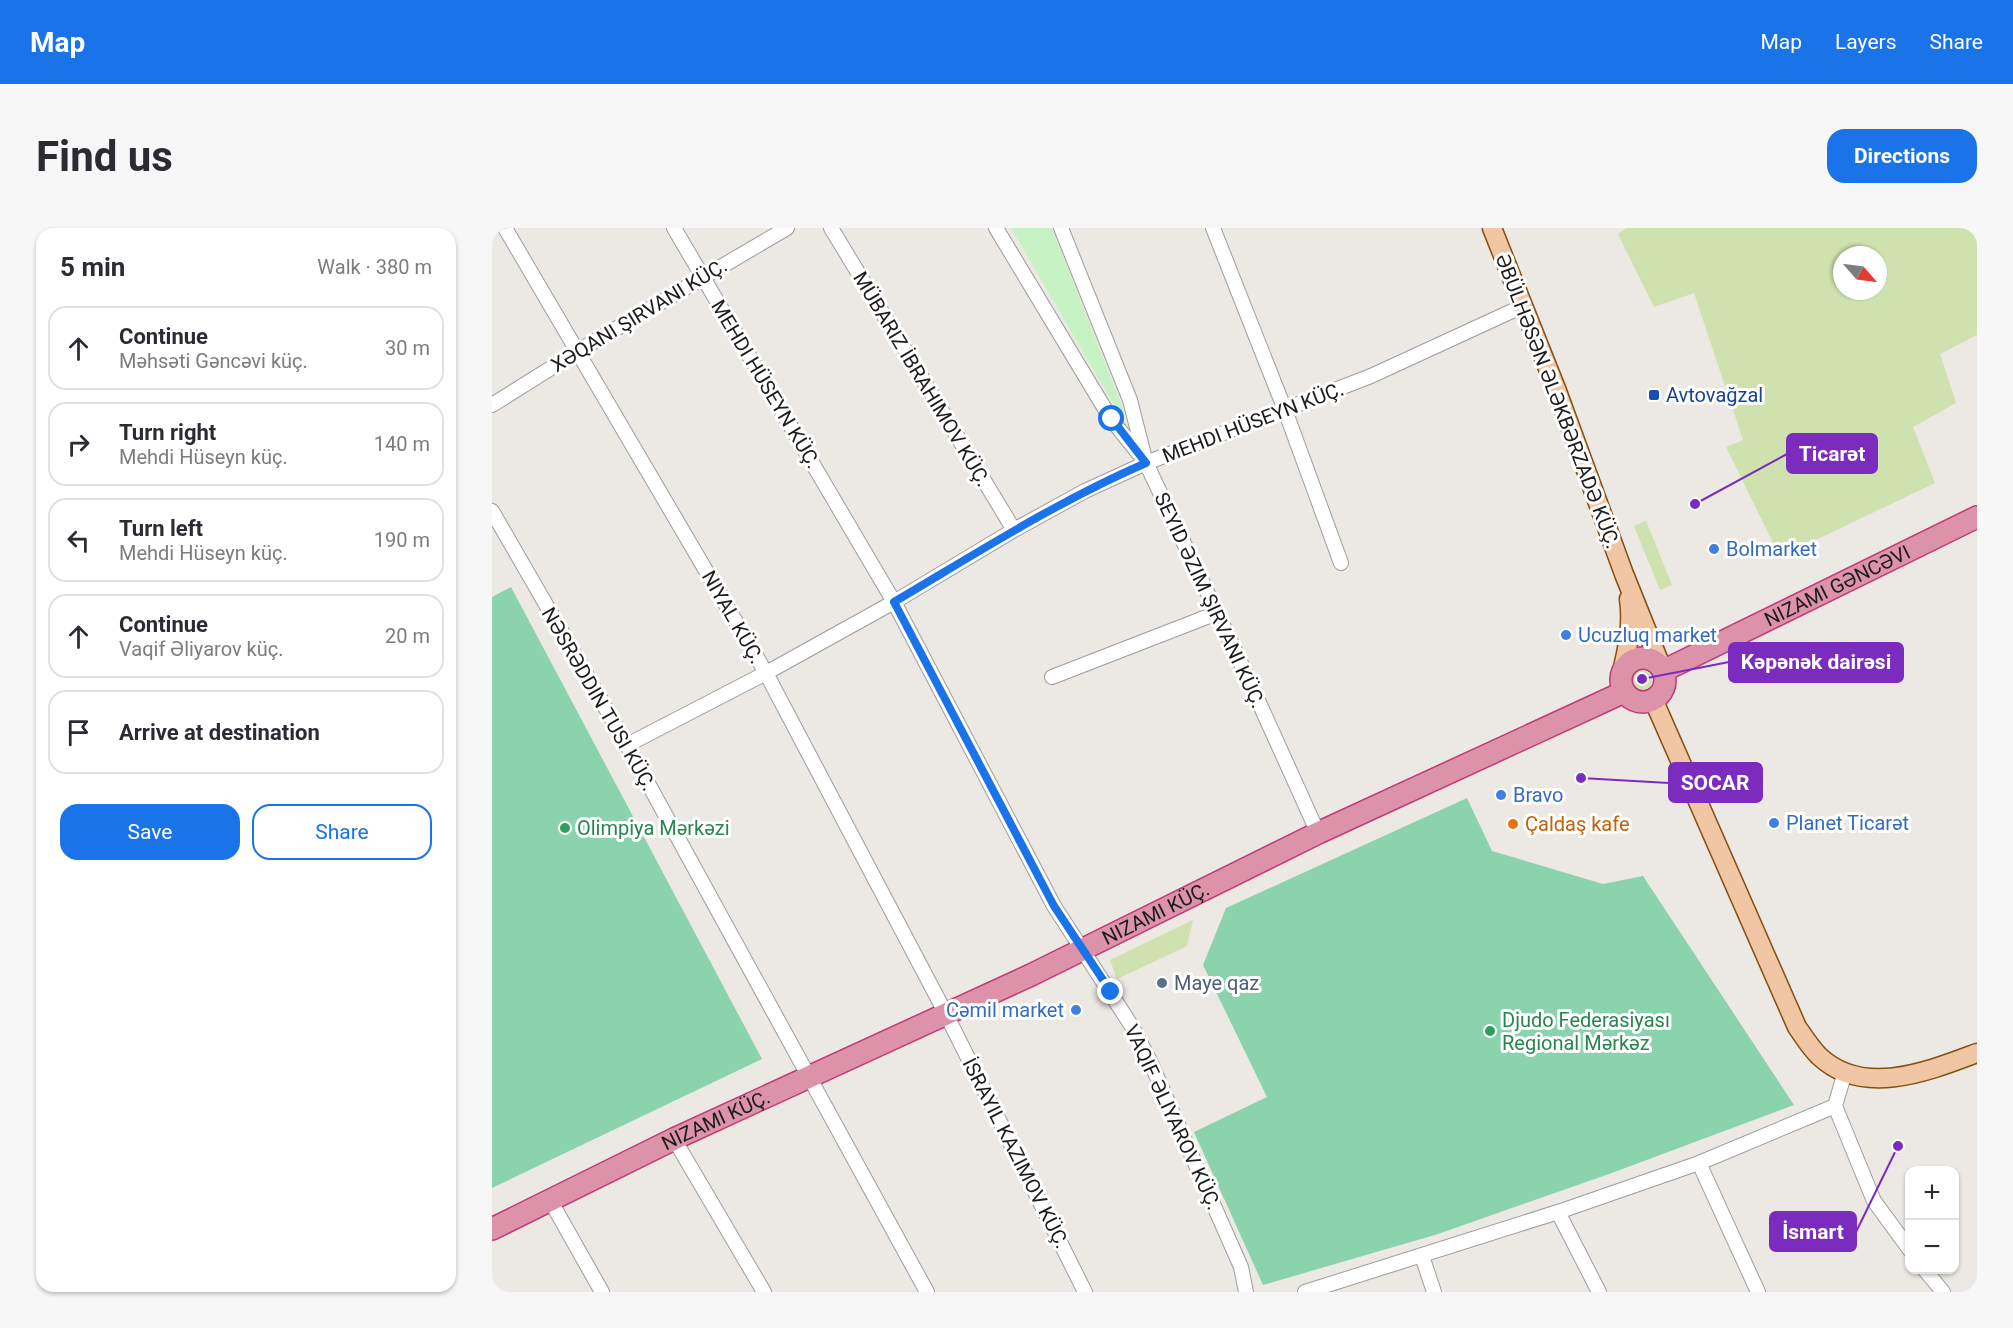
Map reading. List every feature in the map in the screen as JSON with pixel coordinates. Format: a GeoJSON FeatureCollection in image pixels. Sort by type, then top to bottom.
{"type":"FeatureCollection","features":[{"type":"Feature","properties":{"kind":"highway","name":"NIZAMI GƏNCƏVI"},"geometry":{"type":"LineString","coordinates":[[1663,671],[1977,517]]}},
{"type":"Feature","properties":{"kind":"highway","name":"NIZAMI KÜÇ."},"geometry":{"type":"LineString","coordinates":[[492,1229],[674,1140],[1083,949],[1623,684],[1624,669],[1636,659],[1652,660],[1659,664],[1663,671]]}},
{"type":"Feature","properties":{"kind":"highway"},"geometry":{"type":"LineString","coordinates":[[1623,684],[1637,701],[1646,702],[1653,699],[1664,687],[1663,671]]}},
{"type":"Feature","properties":{"kind":"main road","name":"ƏBÜLHƏSƏN ƏLƏKBƏRZADƏ KÜÇ."},"geometry":{"type":"LineString","coordinates":[[1492,228],[1557,391],[1624,574]]}},
{"type":"Feature","properties":{"kind":"main road"},"geometry":{"type":"LineString","coordinates":[[1624,574],[1663,671]]}},
{"type":"Feature","properties":{"kind":"main road"},"geometry":{"type":"LineString","coordinates":[[1623,684],[1630,624],[1630,608],[1624,574]]}},
{"type":"Feature","properties":{"kind":"main road"},"geometry":{"type":"LineString","coordinates":[[1653,699],[1797,1027],[1821,1058],[1845,1072],[1862,1077],[1894,1078],[1917,1073],[1977,1053]]}},
{"type":"Feature","properties":{"kind":"street","name":"NIYAL KÜÇ."},"geometry":{"type":"LineString","coordinates":[[505,228],[766,673],[946,1014],[1085,1292]]}},
{"type":"Feature","properties":{"kind":"street","name":"MEHDI HÜSEYN KÜÇ."},"geometry":{"type":"LineString","coordinates":[[674,228],[894,602],[1054,906],[1083,949]]}},
{"type":"Feature","properties":{"kind":"street","name":"XƏQANI ŞIRVANI KÜÇ."},"geometry":{"type":"LineString","coordinates":[[492,405],[702,276],[787,228]]}},
{"type":"Feature","properties":{"kind":"street","name":"MÜBARIZ İBRAHIMOV KÜÇ."},"geometry":{"type":"LineString","coordinates":[[831,228],[1014,530]]}},
{"type":"Feature","properties":{"kind":"street"},"geometry":{"type":"LineString","coordinates":[[996,228],[1112,419],[1146,463]]}},
{"type":"Feature","properties":{"kind":"street","name":"SEYID ƏZIM ŞIRVANI KÜÇ."},"geometry":{"type":"LineString","coordinates":[[1061,228],[1130,400],[1146,463],[1318,833]]}},
{"type":"Feature","properties":{"kind":"street"},"geometry":{"type":"LineString","coordinates":[[1213,228],[1285,410],[1341,563]]}},
{"type":"Feature","properties":{"kind":"street","name":"MEHDI HÜSEYN KÜÇ."},"geometry":{"type":"LineString","coordinates":[[627,745],[766,673],[894,602],[1085,490],[1146,463],[1371,376],[1523,306]]}},
{"type":"Feature","properties":{"kind":"street","name":"NƏSRƏDDIN TUSI KÜÇ."},"geometry":{"type":"LineString","coordinates":[[492,511],[627,745],[927,1292]]}},
{"type":"Feature","properties":{"kind":"street"},"geometry":{"type":"LineString","coordinates":[[1052,677],[1217,613]]}},
{"type":"Feature","properties":{"kind":"street","name":"VAQIF ƏLIYAROV KÜÇ."},"geometry":{"type":"LineString","coordinates":[[1083,949],[1131,1024],[1149,1059],[1241,1267],[1246,1292]]}},
{"type":"Feature","properties":{"kind":"street"},"geometry":{"type":"LineString","coordinates":[[1845,1072],[1835,1106],[1874,1202],[1905,1243]]}},
{"type":"Feature","properties":{"kind":"street"},"geometry":{"type":"LineString","coordinates":[[1305,1292],[1558,1212],[1699,1163],[1835,1106]]}},
{"type":"Feature","properties":{"kind":"street"},"geometry":{"type":"LineString","coordinates":[[674,1140],[764,1292]]}},
{"type":"Feature","properties":{"kind":"street"},"geometry":{"type":"LineString","coordinates":[[1699,1163],[1758,1292]]}},
{"type":"Feature","properties":{"kind":"street"},"geometry":{"type":"LineString","coordinates":[[550,1200],[602,1292]]}},
{"type":"Feature","properties":{"kind":"street"},"geometry":{"type":"LineString","coordinates":[[1558,1212],[1599,1292]]}},
{"type":"Feature","properties":{"kind":"street"},"geometry":{"type":"LineString","coordinates":[[1422,1256],[1434,1292]]}},
{"type":"Feature","properties":{"kind":"street"},"geometry":{"type":"LineString","coordinates":[[1929,1274],[1943,1292]]}},
{"type":"Feature","properties":{"kind":"green space"},"geometry":{"type":"Polygon","coordinates":[[[1011,228],[1052,228],[1125,414],[1121,417],[1011,228]]]}},
{"type":"Feature","properties":{"kind":"green space"},"geometry":{"type":"Polygon","coordinates":[[[1627,228],[1977,228],[1977,335],[1940,354],[1956,403],[1913,427],[1935,483],[1780,557],[1726,447],[1743,440],[1694,293],[1654,307],[1618,234],[1627,228]]]}},
{"type":"Feature","properties":{"kind":"green space"},"geometry":{"type":"Polygon","coordinates":[[[1646,521],[1672,585],[1660,590],[1634,526],[1646,521]]]}},
{"type":"Feature","properties":{"kind":"green space","name":"Olimpiya Mərkəzi"},"geometry":{"type":"Polygon","coordinates":[[[511,587],[762,1059],[492,1188],[492,597],[511,587]]]}},
{"type":"Feature","properties":{"kind":"green space"},"geometry":{"type":"Polygon","coordinates":[[[1638,670],[1646,670],[1652,676],[1652,684],[1646,690],[1638,690],[1632,684],[1632,676],[1638,670]]]}},
{"type":"Feature","properties":{"kind":"green space","name":"Djudo Federasiyası Regional Mərkəz"},"geometry":{"type":"Polygon","coordinates":[[[1467,798],[1492,851],[1603,884],[1643,876],[1794,1105],[1609,1174],[1438,1234],[1263,1285],[1194,1132],[1267,1097],[1203,965],[1226,908],[1467,798]]]}},
{"type":"Feature","properties":{"kind":"green space"},"geometry":{"type":"Polygon","coordinates":[[[1193,920],[1187,946],[1117,979],[1110,960],[1193,920]]]}},
{"type":"Feature","properties":{"kind":"place","name":"Avtovağzal"},"geometry":{"type":"Point","coordinates":[1654,395]}},
{"type":"Feature","properties":{"kind":"place","name":"Ticarət"},"geometry":{"type":"Point","coordinates":[1695,504]}},
{"type":"Feature","properties":{"kind":"place","name":"Bolmarket"},"geometry":{"type":"Point","coordinates":[1714,549]}},
{"type":"Feature","properties":{"kind":"place","name":"Ucuzluq market"},"geometry":{"type":"Point","coordinates":[1566,635]}},
{"type":"Feature","properties":{"kind":"place","name":"Kəpənək dairəsi"},"geometry":{"type":"Point","coordinates":[1642,679]}},
{"type":"Feature","properties":{"kind":"place","name":"SOCAR"},"geometry":{"type":"Point","coordinates":[1581,778]}},
{"type":"Feature","properties":{"kind":"place","name":"Bravo"},"geometry":{"type":"Point","coordinates":[1501,795]}},
{"type":"Feature","properties":{"kind":"place","name":"Planet Ticarət"},"geometry":{"type":"Point","coordinates":[1774,823]}},
{"type":"Feature","properties":{"kind":"place","name":"Çaldaş kafe"},"geometry":{"type":"Point","coordinates":[1513,824]}},
{"type":"Feature","properties":{"kind":"place","name":"Olimpiya Mərkəzi"},"geometry":{"type":"Point","coordinates":[565,828]}},
{"type":"Feature","properties":{"kind":"place","name":"Maye qaz"},"geometry":{"type":"Point","coordinates":[1162,983]}},
{"type":"Feature","properties":{"kind":"place","name":"Cəmil market"},"geometry":{"type":"Point","coordinates":[1076,1010]}},
{"type":"Feature","properties":{"kind":"place","name":"Djudo Federasiyası Regional Mərkəz"},"geometry":{"type":"Point","coordinates":[1490,1031]}},
{"type":"Feature","properties":{"kind":"place","name":"İsmart"},"geometry":{"type":"Point","coordinates":[1898,1146]}},
{"type":"Feature","properties":{"kind":"route"},"geometry":{"type":"LineString","coordinates":[[1111,992],[1054,906],[894,602],[1085,490],[1146,463],[1112,419]]}}]}
